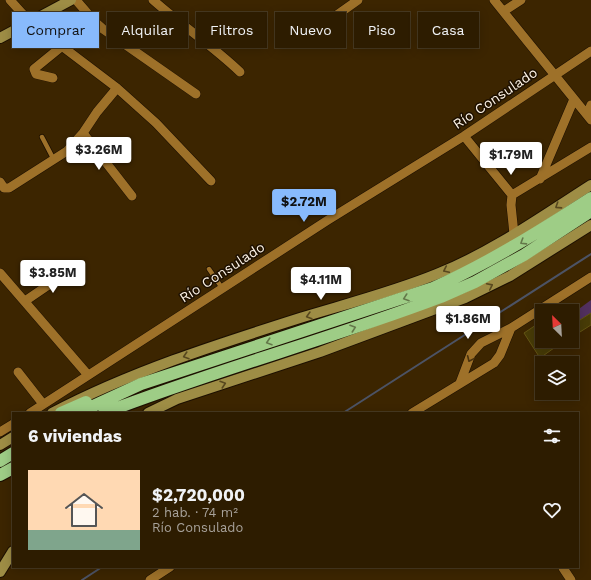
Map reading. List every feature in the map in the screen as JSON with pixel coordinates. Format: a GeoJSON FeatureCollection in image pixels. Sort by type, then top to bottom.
{"type":"FeatureCollection","features":[{"type":"Feature","properties":{"kind":"highway"},"geometry":{"type":"LineString","coordinates":[[80,412],[123,391],[161,377],[433,288],[510,250],[591,198]]}},
{"type":"Feature","properties":{"kind":"highway"},"geometry":{"type":"LineString","coordinates":[[107,412],[151,395],[441,297],[482,278],[524,255],[591,211]]}},
{"type":"Feature","properties":{"kind":"highway"},"geometry":{"type":"LineString","coordinates":[[63,412],[135,381],[161,377]]}},
{"type":"Feature","properties":{"kind":"highway"},"geometry":{"type":"LineString","coordinates":[[127,412],[151,395]]}},
{"type":"Feature","properties":{"kind":"highway"},"geometry":{"type":"LineString","coordinates":[[0,461],[12,454]]}},
{"type":"Feature","properties":{"kind":"highway"},"geometry":{"type":"LineString","coordinates":[[0,475],[12,469]]}},
{"type":"Feature","properties":{"kind":"street"},"geometry":{"type":"LineString","coordinates":[[49,12],[71,0]]}},
{"type":"Feature","properties":{"kind":"street"},"geometry":{"type":"LineString","coordinates":[[76,0],[103,29],[196,94]]}},
{"type":"Feature","properties":{"kind":"street"},"geometry":{"type":"LineString","coordinates":[[153,0],[224,56],[240,72]]}},
{"type":"Feature","properties":{"kind":"street"},"geometry":{"type":"LineString","coordinates":[[494,0],[589,117]]}},
{"type":"Feature","properties":{"kind":"street"},"geometry":{"type":"LineString","coordinates":[[504,12],[521,0]]}},
{"type":"Feature","properties":{"kind":"street"},"geometry":{"type":"LineString","coordinates":[[12,1],[21,12]]}},
{"type":"Feature","properties":{"kind":"street"},"geometry":{"type":"LineString","coordinates":[[340,12],[355,1]]}},
{"type":"Feature","properties":{"kind":"street"},"geometry":{"type":"LineString","coordinates":[[0,38],[12,32]]}},
{"type":"Feature","properties":{"kind":"street"},"geometry":{"type":"LineString","coordinates":[[53,78],[36,74],[34,69],[60,48]]}},
{"type":"Feature","properties":{"kind":"street"},"geometry":{"type":"LineString","coordinates":[[62,48],[117,88],[156,123],[211,181]]}},
{"type":"Feature","properties":{"kind":"street","name":"Río Consulado"},"geometry":{"type":"LineString","coordinates":[[31,412],[222,288],[464,136],[591,51]]}},
{"type":"Feature","properties":{"kind":"street"},"geometry":{"type":"LineString","coordinates":[[0,182],[4,188],[9,188],[67,151],[83,134],[97,112],[117,88]]}},
{"type":"Feature","properties":{"kind":"street"},"geometry":{"type":"LineString","coordinates":[[540,179],[574,99]]}},
{"type":"Feature","properties":{"kind":"street"},"geometry":{"type":"LineString","coordinates":[[589,117],[591,105]]}},
{"type":"Feature","properties":{"kind":"street"},"geometry":{"type":"LineString","coordinates":[[83,134],[132,196]]}},
{"type":"Feature","properties":{"kind":"street"},"geometry":{"type":"LineString","coordinates":[[464,136],[512,195],[511,205],[514,234]]}},
{"type":"Feature","properties":{"kind":"street"},"geometry":{"type":"LineString","coordinates":[[512,195],[591,147]]}},
{"type":"Feature","properties":{"kind":"street"},"geometry":{"type":"LineString","coordinates":[[54,412],[96,390],[160,365],[300,318],[404,287],[438,274],[485,251],[591,185]]}},
{"type":"Feature","properties":{"kind":"street"},"geometry":{"type":"LineString","coordinates":[[150,412],[177,399],[320,352],[465,298],[510,276],[591,225]]}},
{"type":"Feature","properties":{"kind":"street"},"geometry":{"type":"LineString","coordinates":[[25,301],[69,271]]}},
{"type":"Feature","properties":{"kind":"street"},"geometry":{"type":"LineString","coordinates":[[0,273],[88,375]]}},
{"type":"Feature","properties":{"kind":"street"},"geometry":{"type":"LineString","coordinates":[[460,383],[471,354],[476,348],[511,328],[591,277]]}},
{"type":"Feature","properties":{"kind":"street"},"geometry":{"type":"LineString","coordinates":[[414,412],[497,360],[511,328]]}},
{"type":"Feature","properties":{"kind":"street"},"geometry":{"type":"LineString","coordinates":[[18,372],[43,404]]}},
{"type":"Feature","properties":{"kind":"street"},"geometry":{"type":"LineString","coordinates":[[0,432],[12,425]]}},
{"type":"Feature","properties":{"kind":"street"},"geometry":{"type":"LineString","coordinates":[[0,446],[12,438]]}},
{"type":"Feature","properties":{"kind":"street"},"geometry":{"type":"LineString","coordinates":[[0,572],[12,553]]}},
{"type":"Feature","properties":{"kind":"street"},"geometry":{"type":"LineString","coordinates":[[150,580],[168,568]]}},
{"type":"Feature","properties":{"kind":"street"},"geometry":{"type":"LineString","coordinates":[[563,568],[571,580]]}},
{"type":"Feature","properties":{"kind":"lane"},"geometry":{"type":"LineString","coordinates":[[42,137],[54,160]]}},
{"type":"Feature","properties":{"kind":"lane"},"geometry":{"type":"LineString","coordinates":[[209,269],[222,288]]}},
{"type":"Feature","properties":{"kind":"shaded area"},"geometry":{"type":"Polygon","coordinates":[[[591,300],[591,313],[579,321],[579,309],[591,300]]]}},
{"type":"Feature","properties":{"kind":"building"},"geometry":{"type":"Polygon","coordinates":[[[591,313],[591,325],[579,333],[579,321],[591,313]]]}},
{"type":"Feature","properties":{"kind":"building"},"geometry":{"type":"Polygon","coordinates":[[[535,326],[535,348],[554,348],[543,356],[539,356],[524,333],[535,326]]]}},
{"type":"Feature","properties":{"kind":"waterway"},"geometry":{"type":"LineString","coordinates":[[345,412],[591,254]]}},
{"type":"Feature","properties":{"kind":"waterway"},"geometry":{"type":"LineString","coordinates":[[82,580],[100,568]]}}]}
